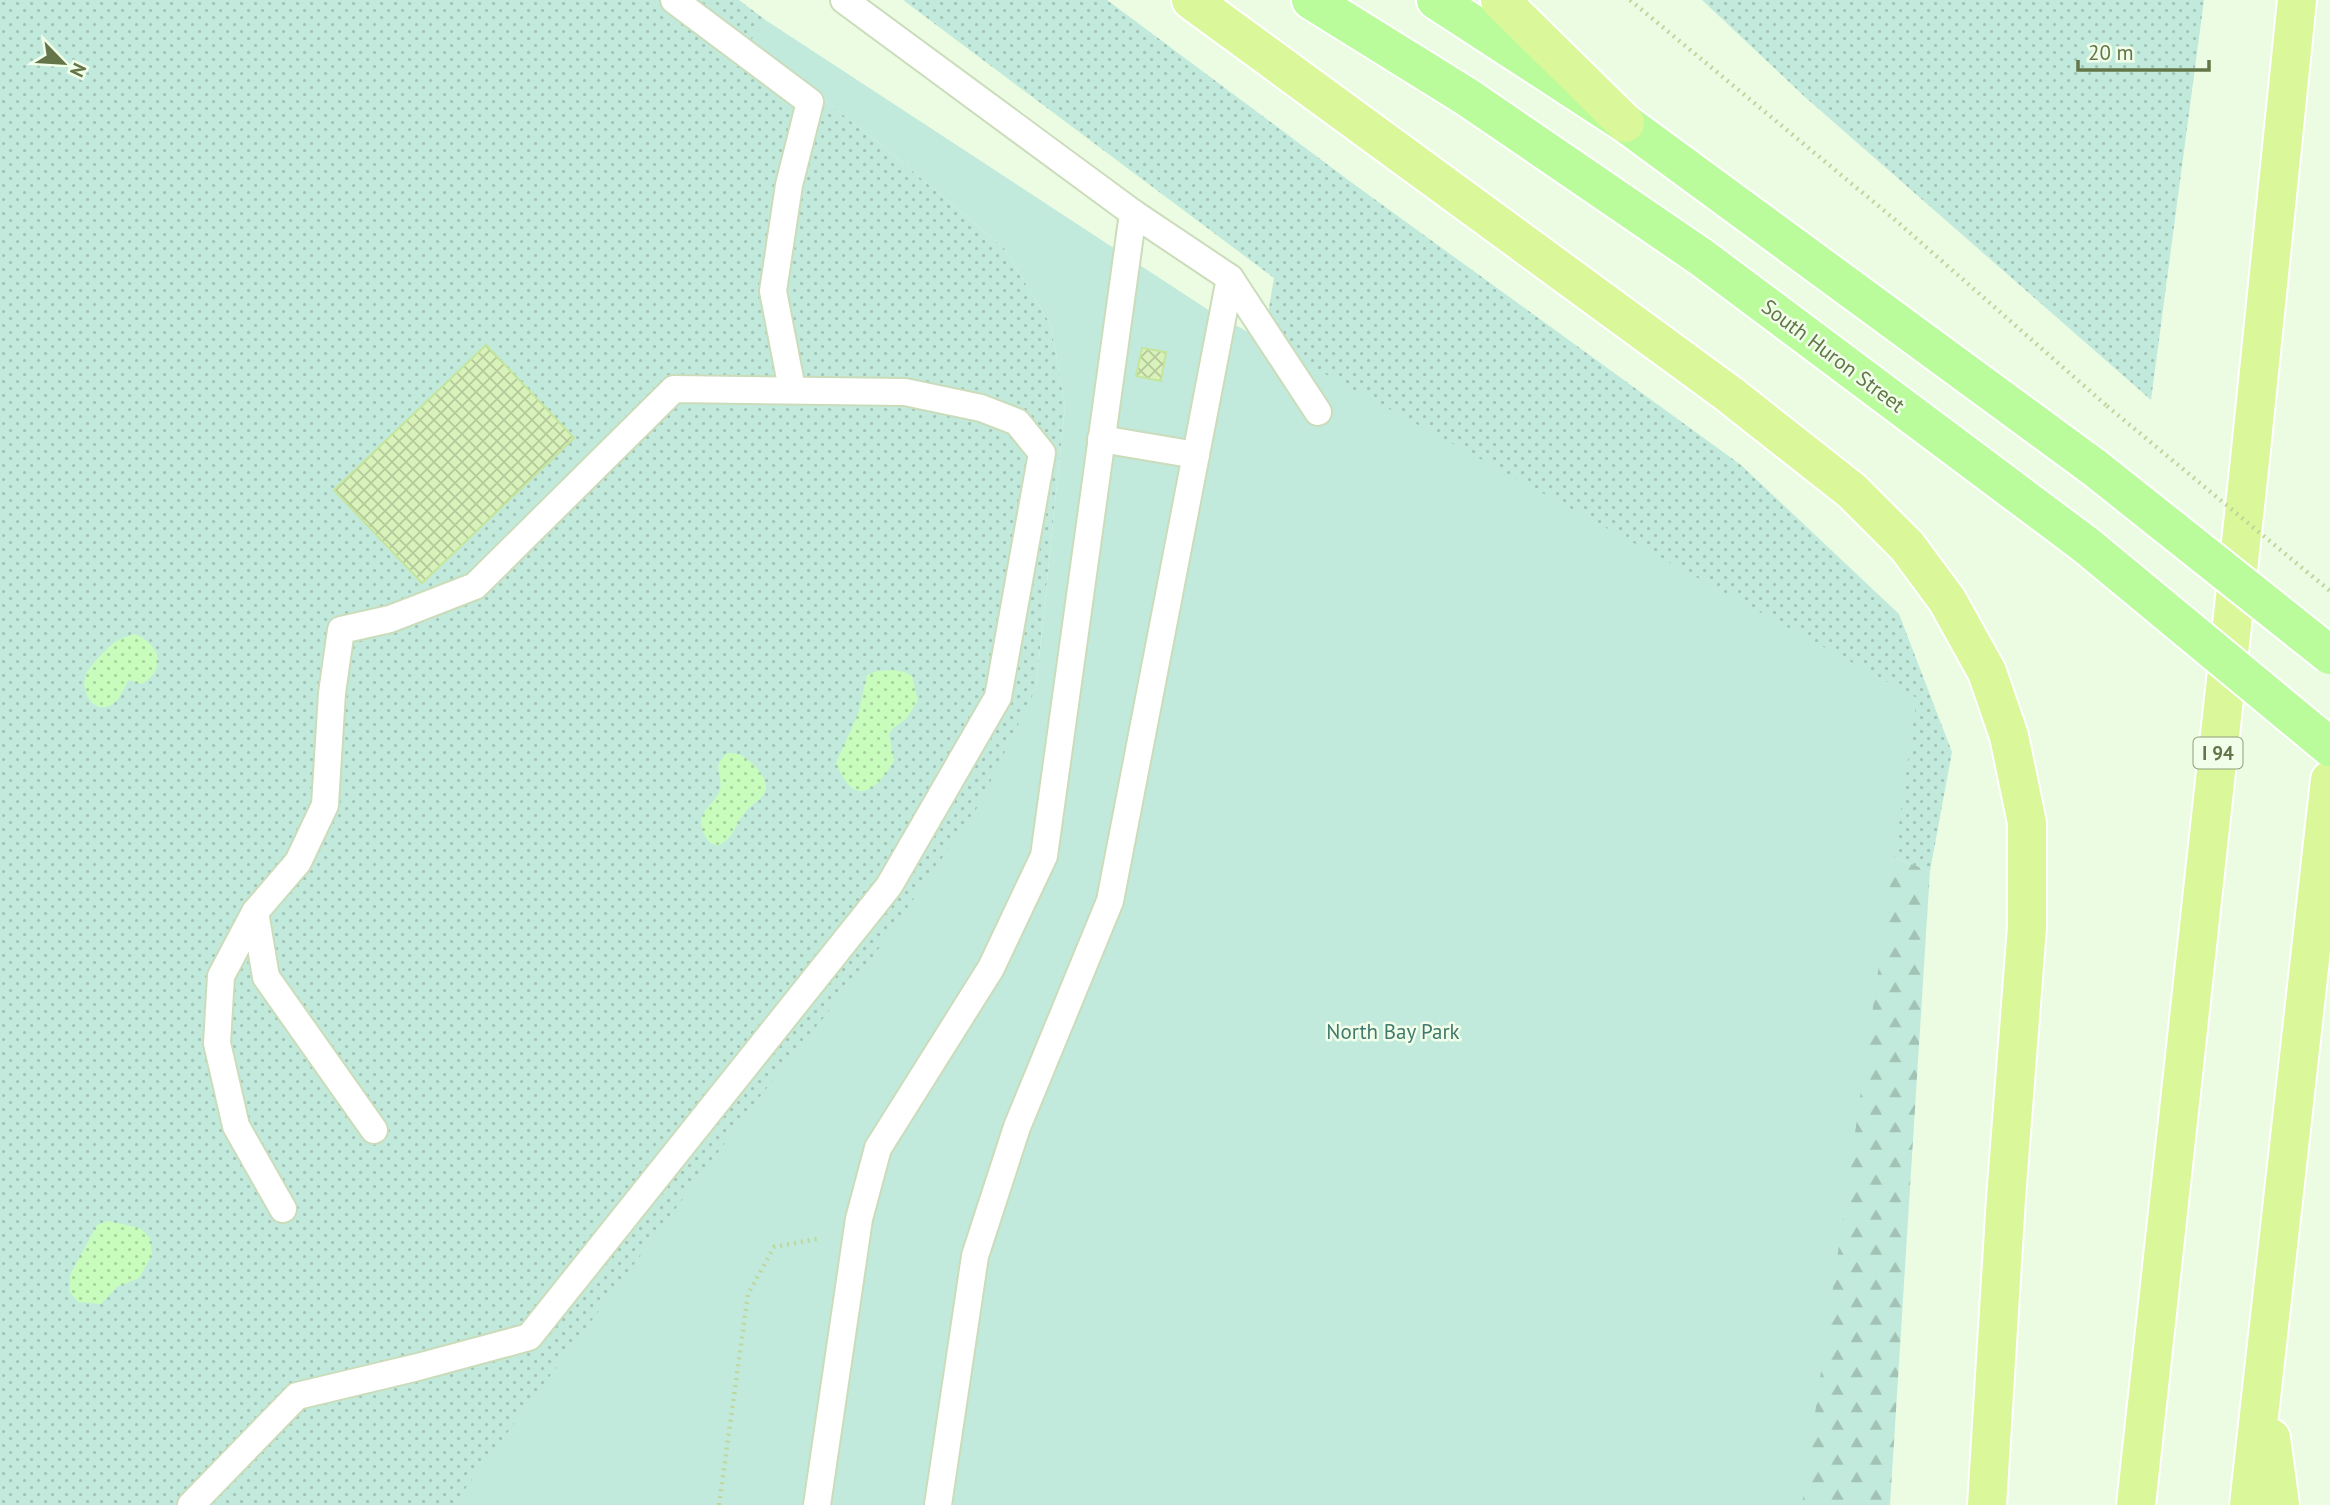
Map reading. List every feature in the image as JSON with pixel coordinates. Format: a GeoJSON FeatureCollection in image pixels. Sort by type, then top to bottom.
{"type":"FeatureCollection","features":[{"type":"Feature","properties":{"kind":"highway"},"geometry":{"type":"LineString","coordinates":[[1191,0],[1729,394],[1852,491],[1915,557],[1947,600],[1987,672],[2009,736],[2027,823],[2027,927],[2006,1198],[1987,1505]]}},
{"type":"Feature","properties":{"kind":"highway"},"geometry":{"type":"LineString","coordinates":[[1500,0],[1625,123]]}},
{"type":"Feature","properties":{"kind":"highway"},"geometry":{"type":"LineString","coordinates":[[2284,0],[2290,62]]}},
{"type":"Feature","properties":{"kind":"highway","name":"I 94"},"geometry":{"type":"LineString","coordinates":[[2136,1505],[2249,473],[2297,0]]}},
{"type":"Feature","properties":{"kind":"highway"},"geometry":{"type":"LineString","coordinates":[[2249,1505],[2330,780]]}},
{"type":"Feature","properties":{"kind":"highway"},"geometry":{"type":"LineString","coordinates":[[2263,1378],[2280,1505]]}},
{"type":"Feature","properties":{"kind":"main road","name":"South Huron Street"},"geometry":{"type":"LineString","coordinates":[[1311,0],[1467,97],[1701,257],[2086,545],[2330,747]]}},
{"type":"Feature","properties":{"kind":"main road"},"geometry":{"type":"LineString","coordinates":[[1436,0],[1625,123],[2095,468],[2330,655]]}},
{"type":"Feature","properties":{"kind":"lane"},"geometry":{"type":"LineString","coordinates":[[674,0],[810,102],[789,185],[773,290],[792,389]]}},
{"type":"Feature","properties":{"kind":"lane"},"geometry":{"type":"LineString","coordinates":[[844,0],[1133,212],[1230,278],[1318,412]]}},
{"type":"Feature","properties":{"kind":"lane"},"geometry":{"type":"LineString","coordinates":[[817,1505],[859,1219],[878,1148],[991,968],[1044,856],[1133,212]]}},
{"type":"Feature","properties":{"kind":"lane"},"geometry":{"type":"LineString","coordinates":[[938,1505],[975,1256],[1017,1127],[1110,901],[1230,278]]}},
{"type":"Feature","properties":{"kind":"lane"},"geometry":{"type":"LineString","coordinates":[[191,1505],[297,1396],[529,1337],[888,886],[998,697],[1042,453],[1017,422],[981,408],[905,391],[674,389],[475,586],[390,619],[341,631],[332,693],[326,805],[298,862],[255,912],[221,976],[217,1043],[236,1126],[282,1209]]}},
{"type":"Feature","properties":{"kind":"lane"},"geometry":{"type":"LineString","coordinates":[[1101,439],[1196,455]]}},
{"type":"Feature","properties":{"kind":"lane"},"geometry":{"type":"LineString","coordinates":[[255,912],[266,978],[373,1130]]}},
{"type":"Feature","properties":{"kind":"path"},"geometry":{"type":"LineString","coordinates":[[1630,0],[1893,218],[2106,406],[2330,591]]}},
{"type":"Feature","properties":{"kind":"path"},"geometry":{"type":"LineString","coordinates":[[719,1505],[748,1294],[774,1247],[825,1237],[855,1248]]}},
{"type":"Feature","properties":{"kind":"green space"},"geometry":{"type":"Polygon","coordinates":[[[0,0],[739,0],[767,21],[750,42],[878,142],[1004,248],[1051,325],[1065,406],[1036,688],[742,1505],[0,1505],[0,0]]]}},
{"type":"Feature","properties":{"kind":"green space"},"geometry":{"type":"Polygon","coordinates":[[[903,0],[1107,0],[1355,185],[1741,465],[1899,614],[1952,752],[1930,871],[1826,832],[1162,936],[1274,278],[903,0]]]}},
{"type":"Feature","properties":{"kind":"green space"},"geometry":{"type":"Polygon","coordinates":[[[1702,0],[2204,0],[2151,400],[1805,97],[1702,0]]]}},
{"type":"Feature","properties":{"kind":"green space","name":"North Bay Park"},"geometry":{"type":"Polygon","coordinates":[[[767,21],[1210,311],[1917,698],[1802,1505],[453,1505],[761,1095],[875,954],[979,805],[1036,688],[1065,406],[1051,325],[1004,248],[878,142],[749,42],[767,21]]]}},
{"type":"Feature","properties":{"kind":"green space"},"geometry":{"type":"Polygon","coordinates":[[[1826,832],[1930,871],[1890,1505],[1518,1505],[1826,832]]]}},
{"type":"Feature","properties":{"kind":"sand"},"geometry":{"type":"Polygon","coordinates":[[[135,634],[155,650],[158,664],[155,671],[142,684],[129,680],[113,704],[97,706],[86,693],[86,674],[112,644],[135,634]]]}},
{"type":"Feature","properties":{"kind":"sand"},"geometry":{"type":"Polygon","coordinates":[[[892,670],[912,676],[918,701],[906,719],[892,729],[889,735],[894,761],[887,772],[872,788],[857,790],[843,777],[836,763],[858,714],[867,675],[892,670]]]}},
{"type":"Feature","properties":{"kind":"sand"},"geometry":{"type":"Polygon","coordinates":[[[727,753],[738,754],[752,763],[766,787],[762,797],[744,813],[728,839],[717,846],[709,842],[701,822],[720,789],[719,767],[727,753]]]}},
{"type":"Feature","properties":{"kind":"sand"},"geometry":{"type":"Polygon","coordinates":[[[108,1221],[140,1228],[150,1238],[152,1255],[139,1278],[117,1287],[101,1304],[78,1302],[69,1291],[70,1275],[97,1225],[108,1221]]]}},
{"type":"Feature","properties":{"kind":"building"},"geometry":{"type":"Polygon","coordinates":[[[486,345],[574,438],[422,583],[334,490],[486,345]]]}},
{"type":"Feature","properties":{"kind":"building"},"geometry":{"type":"Polygon","coordinates":[[[1142,348],[1166,352],[1161,381],[1136,376],[1142,348]]]}}]}
